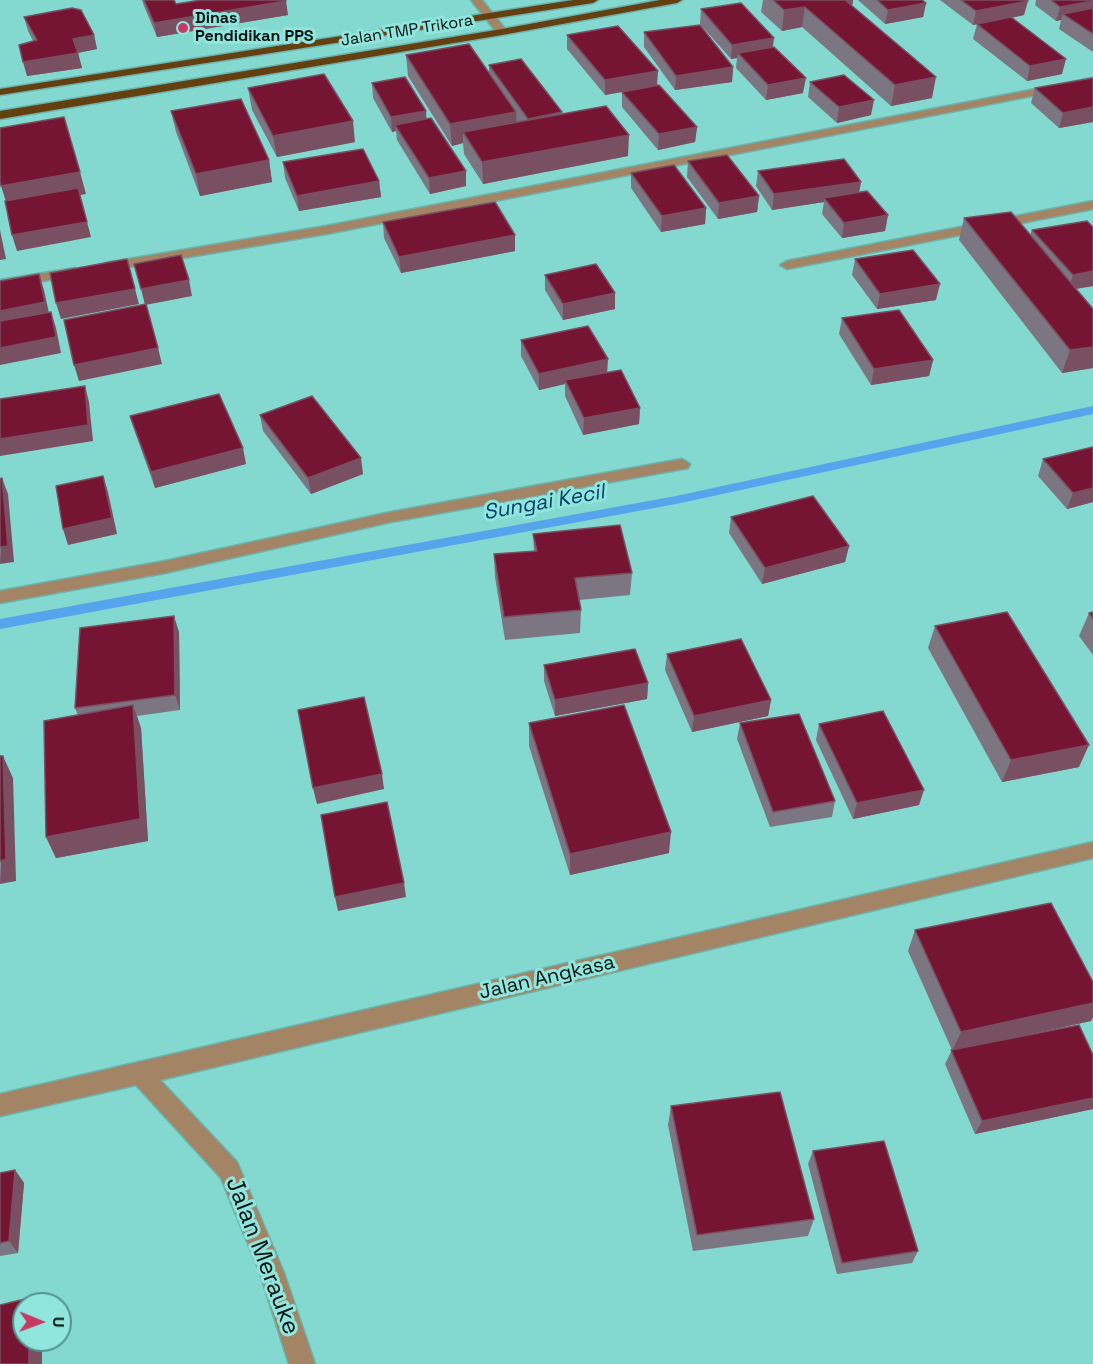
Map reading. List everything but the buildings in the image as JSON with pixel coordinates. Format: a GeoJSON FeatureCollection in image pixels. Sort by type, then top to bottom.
{"type":"FeatureCollection","features":[{"type":"Feature","properties":{"kind":"highway","name":"Jalan TMP Trikora"},"geometry":{"type":"LineString","coordinates":[[0,92],[593,0]]}},
{"type":"Feature","properties":{"kind":"highway","name":"Jalan TMP Trikora"},"geometry":{"type":"LineString","coordinates":[[0,115],[502,32],[677,0]]}},
{"type":"Feature","properties":{"kind":"street"},"geometry":{"type":"LineString","coordinates":[[476,0],[502,32]]}},
{"type":"Feature","properties":{"kind":"street"},"geometry":{"type":"LineString","coordinates":[[0,284],[326,230],[1093,81]]}},
{"type":"Feature","properties":{"kind":"street"},"geometry":{"type":"LineString","coordinates":[[787,265],[1093,205]]}},
{"type":"Feature","properties":{"kind":"street"},"geometry":{"type":"LineString","coordinates":[[0,597],[165,567],[391,517],[682,464]]}},
{"type":"Feature","properties":{"kind":"street","name":"Jalan Angkasa"},"geometry":{"type":"LineString","coordinates":[[0,1105],[1093,850]]}},
{"type":"Feature","properties":{"kind":"street","name":"Jalan Merauke"},"geometry":{"type":"LineString","coordinates":[[140,1074],[229,1170],[272,1273],[302,1364]]}},
{"type":"Feature","properties":{"kind":"waterway","name":"Sungai Kecil"},"geometry":{"type":"LineString","coordinates":[[0,624],[676,500],[1093,410]]}},
{"type":"Feature","properties":{"kind":"place","name":"Dinas Pendidikan PPS"},"geometry":{"type":"Point","coordinates":[183,28]}}]}
